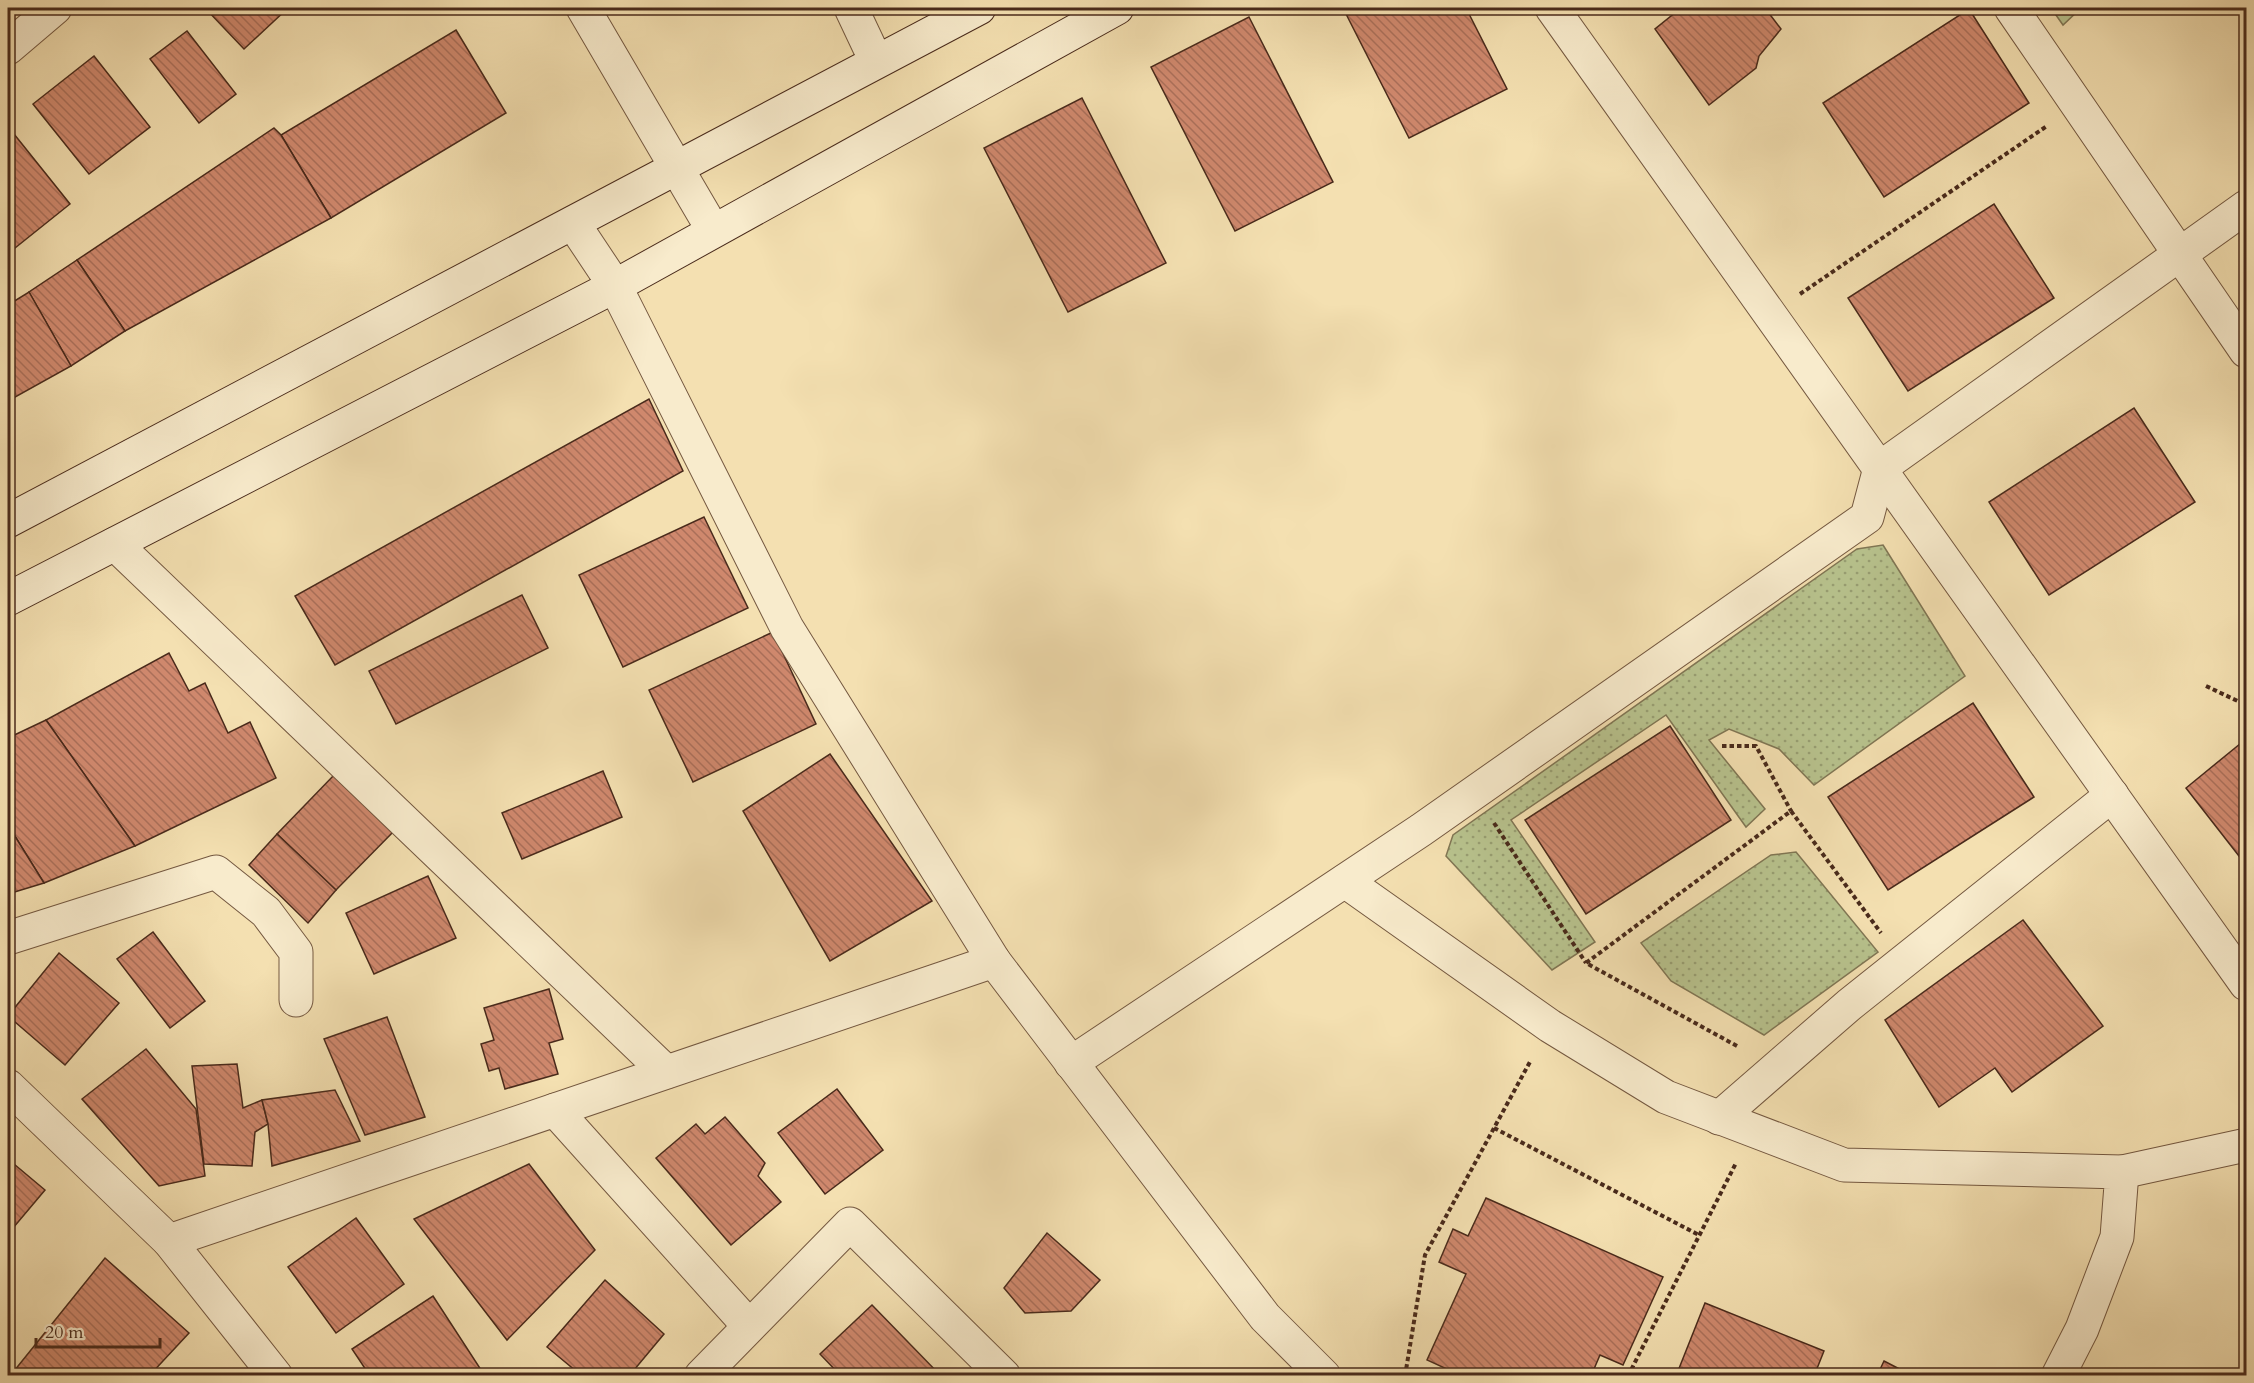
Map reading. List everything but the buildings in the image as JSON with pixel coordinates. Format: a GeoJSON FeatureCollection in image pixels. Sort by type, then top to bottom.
{"type":"FeatureCollection","features":[{"type":"Feature","properties":{"kind":"street"},"geometry":{"type":"LineString","coordinates":[[8,48],[55,8]]}},
{"type":"Feature","properties":{"kind":"street"},"geometry":{"type":"LineString","coordinates":[[583,8],[713,230]]}},
{"type":"Feature","properties":{"kind":"street"},"geometry":{"type":"LineString","coordinates":[[851,8],[876,61]]}},
{"type":"Feature","properties":{"kind":"street"},"geometry":{"type":"LineString","coordinates":[[8,521],[573,224],[677,165],[979,8]]}},
{"type":"Feature","properties":{"kind":"street"},"geometry":{"type":"LineString","coordinates":[[8,599],[615,286],[1117,8]]}},
{"type":"Feature","properties":{"kind":"street"},"geometry":{"type":"LineString","coordinates":[[1552,8],[2247,984]]}},
{"type":"Feature","properties":{"kind":"street"},"geometry":{"type":"LineString","coordinates":[[2011,8],[2247,351]]}},
{"type":"Feature","properties":{"kind":"street"},"geometry":{"type":"LineString","coordinates":[[1071,1063],[1345,881],[1867,517],[1880,468],[2247,207]]}},
{"type":"Feature","properties":{"kind":"street"},"geometry":{"type":"LineString","coordinates":[[573,224],[615,286],[787,628],[994,961],[1265,1317],[1324,1376]]}},
{"type":"Feature","properties":{"kind":"street"},"geometry":{"type":"LineString","coordinates":[[115,544],[666,1072]]}},
{"type":"Feature","properties":{"kind":"street"},"geometry":{"type":"LineString","coordinates":[[1719,1118],[1849,1005],[2112,795]]}},
{"type":"Feature","properties":{"kind":"street"},"geometry":{"type":"LineString","coordinates":[[8,938],[216,872],[267,912],[296,952],[296,1000]]}},
{"type":"Feature","properties":{"kind":"street"},"geometry":{"type":"LineString","coordinates":[[1345,881],[1550,1026],[1666,1097],[1844,1165],[2122,1172],[2247,1145]]}},
{"type":"Feature","properties":{"kind":"street"},"geometry":{"type":"LineString","coordinates":[[169,1241],[994,961]]}},
{"type":"Feature","properties":{"kind":"street"},"geometry":{"type":"LineString","coordinates":[[8,1086],[169,1241],[276,1376]]}},
{"type":"Feature","properties":{"kind":"street"},"geometry":{"type":"LineString","coordinates":[[555,1110],[749,1326]]}},
{"type":"Feature","properties":{"kind":"street"},"geometry":{"type":"LineString","coordinates":[[2058,1376],[2082,1329],[2117,1238],[2122,1172]]}},
{"type":"Feature","properties":{"kind":"street"},"geometry":{"type":"LineString","coordinates":[[701,1376],[850,1224],[1004,1376]]}},
{"type":"Feature","properties":{"kind":"path"},"geometry":{"type":"LineString","coordinates":[[1770,315],[2078,105]]}},
{"type":"Feature","properties":{"kind":"path"},"geometry":{"type":"LineString","coordinates":[[2206,686],[2247,705]]}},
{"type":"Feature","properties":{"kind":"path"},"geometry":{"type":"LineString","coordinates":[[1722,746],[1755,746],[1791,811],[1903,962]]}},
{"type":"Feature","properties":{"kind":"path"},"geometry":{"type":"LineString","coordinates":[[1474,792],[1586,963],[1737,1046]]}},
{"type":"Feature","properties":{"kind":"path"},"geometry":{"type":"LineString","coordinates":[[1586,963],[1791,811]]}},
{"type":"Feature","properties":{"kind":"path"},"geometry":{"type":"LineString","coordinates":[[1405,1376],[1425,1255],[1550,1026]]}},
{"type":"Feature","properties":{"kind":"path"},"geometry":{"type":"LineString","coordinates":[[1494,1128],[1700,1235]]}},
{"type":"Feature","properties":{"kind":"path"},"geometry":{"type":"LineString","coordinates":[[1628,1376],[1752,1130]]}},
{"type":"Feature","properties":{"kind":"green space"},"geometry":{"type":"Polygon","coordinates":[[[2051,8],[2081,8],[2063,25],[2051,8]]]}},
{"type":"Feature","properties":{"kind":"green space"},"geometry":{"type":"Polygon","coordinates":[[[1883,545],[1965,676],[1814,785],[1779,749],[1729,729],[1709,740],[1765,809],[1746,827],[1666,715],[1511,820],[1595,942],[1552,970],[1446,856],[1453,835],[1857,549],[1883,545]]]}},
{"type":"Feature","properties":{"kind":"green space"},"geometry":{"type":"Polygon","coordinates":[[[1796,852],[1878,952],[1764,1035],[1671,981],[1641,943],[1771,855],[1796,852]]]}}]}
